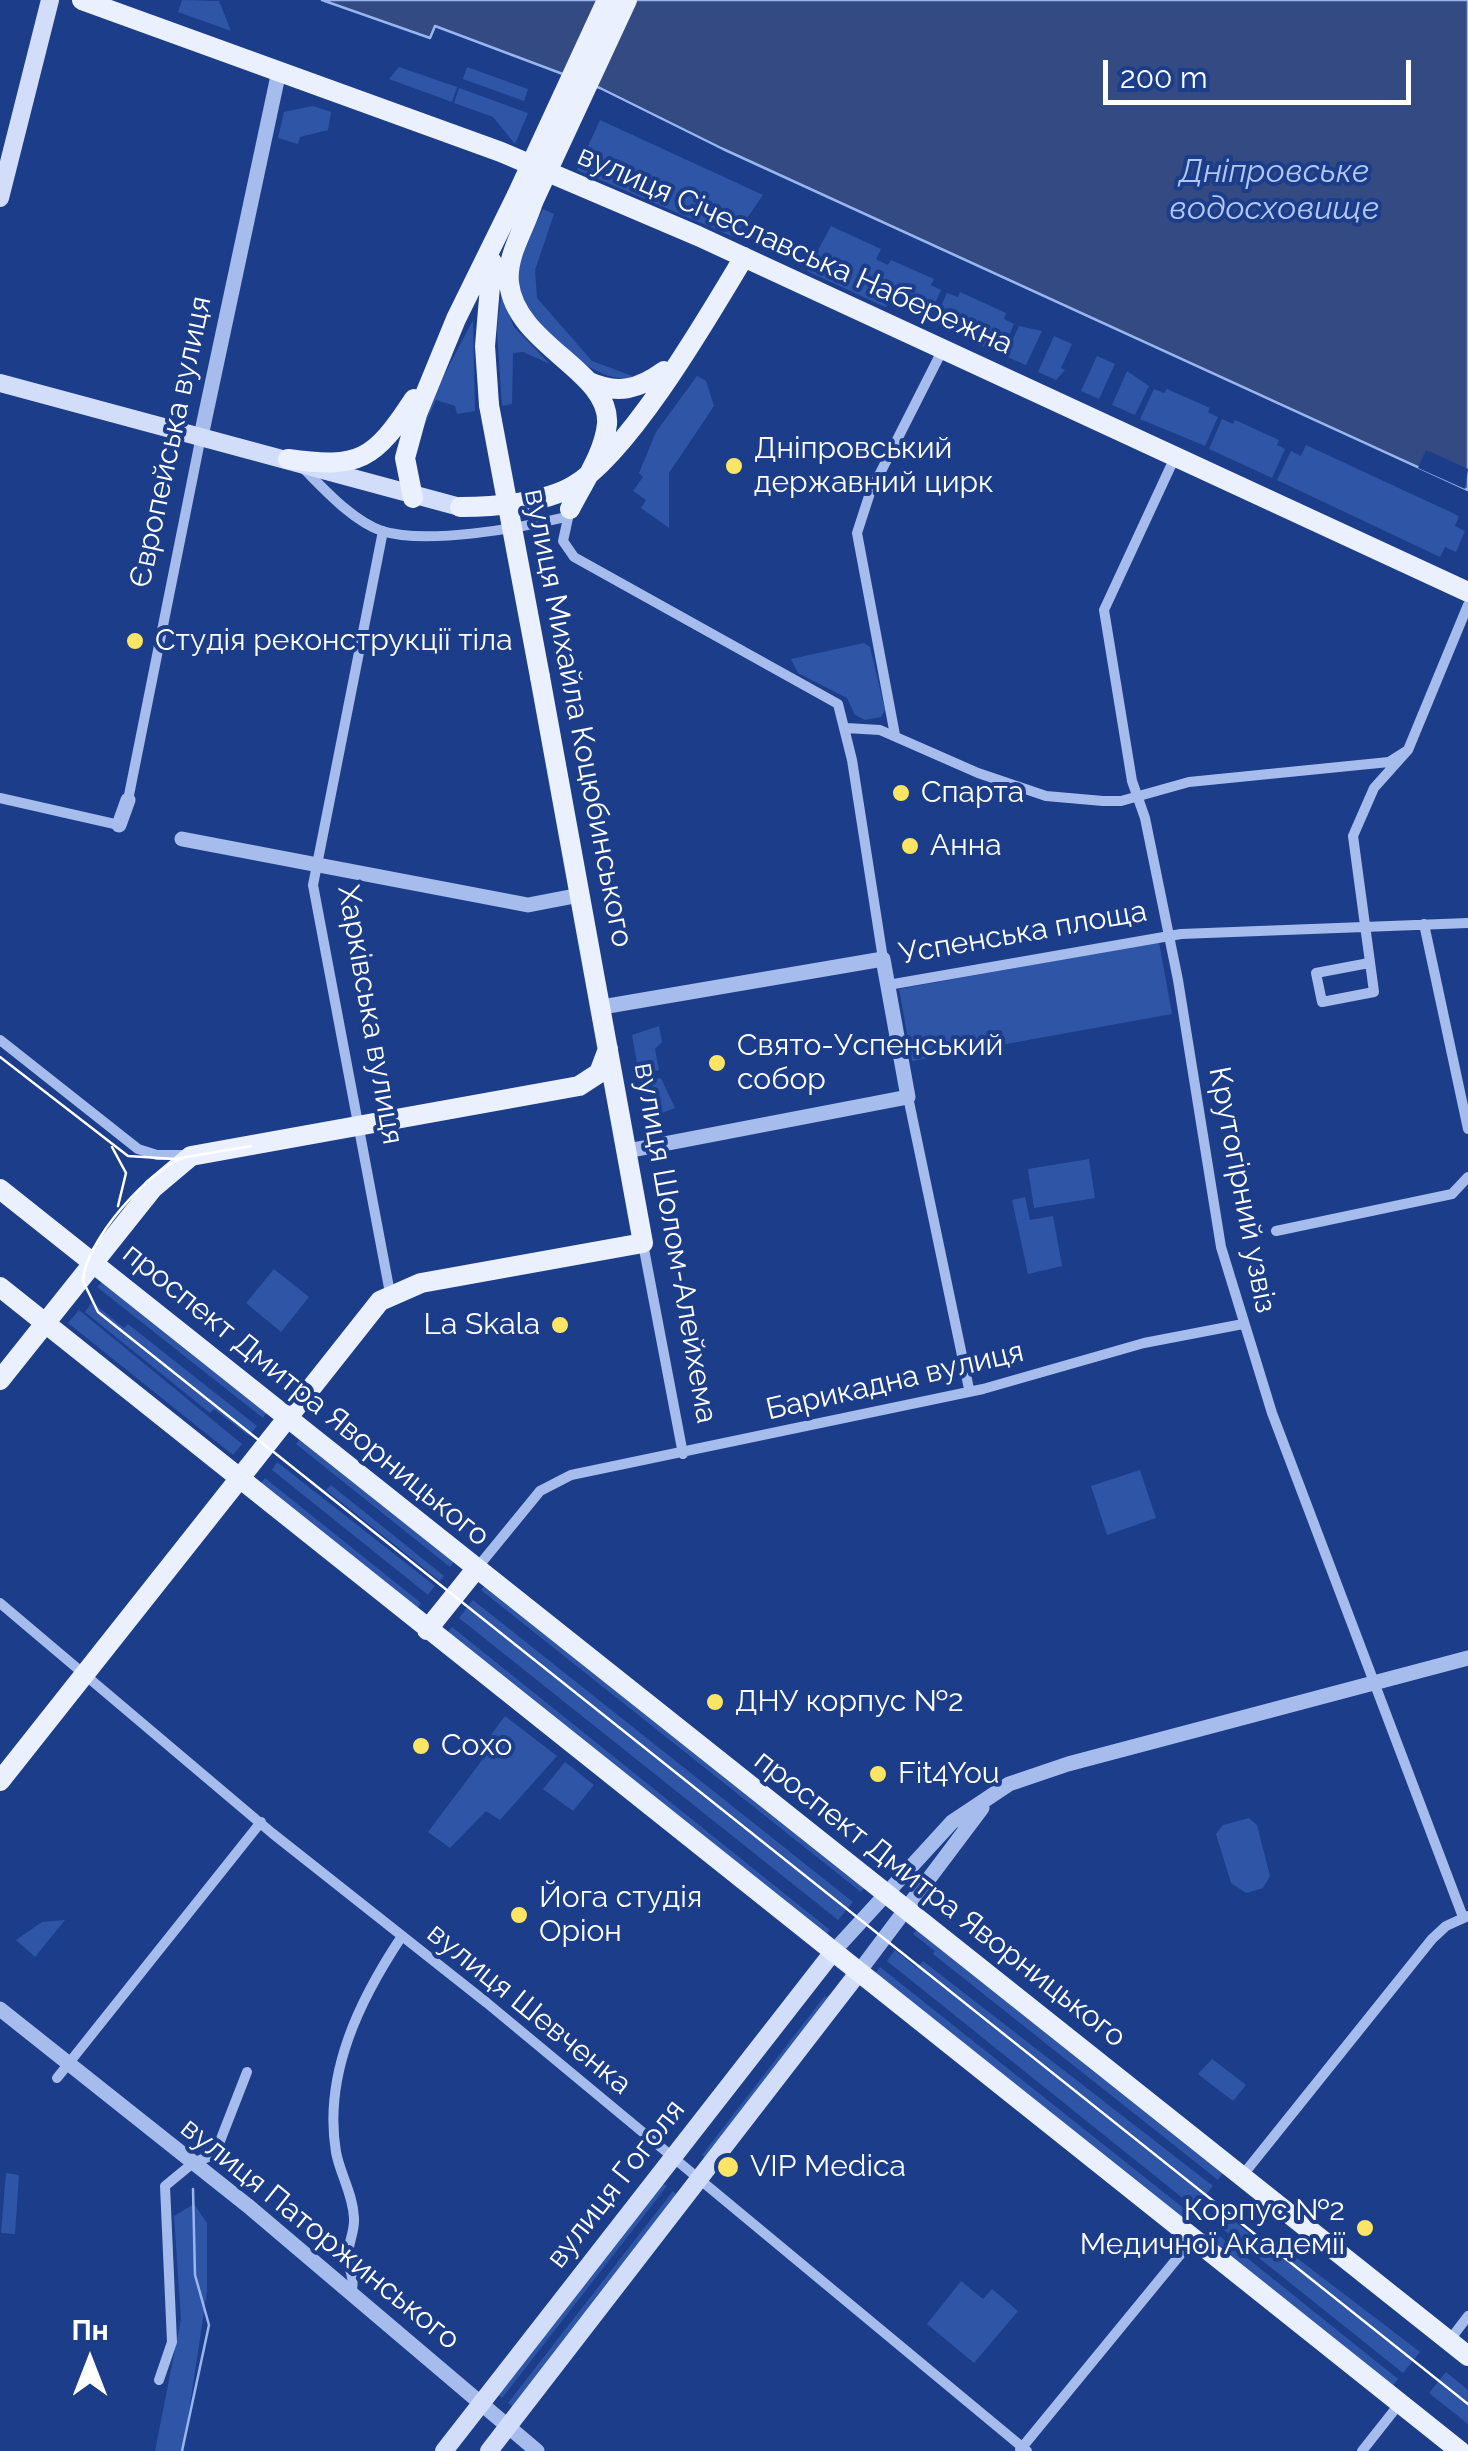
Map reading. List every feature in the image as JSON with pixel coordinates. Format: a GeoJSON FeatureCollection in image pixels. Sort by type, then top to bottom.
{"type":"FeatureCollection","features":[{"type":"Feature","properties":{"kind":"main road"},"geometry":{"type":"LineString","coordinates":[[0,198],[50,0]]}},
{"type":"Feature","properties":{"kind":"main road","name":"вулиця Січеславська Набережна"},"geometry":{"type":"LineString","coordinates":[[82,0],[516,158],[744,258],[1468,592]]}},
{"type":"Feature","properties":{"kind":"main road"},"geometry":{"type":"LineString","coordinates":[[588,473],[607,422],[600,393],[532,332],[512,298],[509,270],[525,199],[607,0]]}},
{"type":"Feature","properties":{"kind":"main road"},"geometry":{"type":"LineString","coordinates":[[294,462],[340,463],[370,454],[392,432],[434,368],[627,0]]}},
{"type":"Feature","properties":{"kind":"main road","name":"вулиця Михайла Коцюбинського"},"geometry":{"type":"LineString","coordinates":[[525,199],[493,257],[486,321],[489,405],[609,1042]]}},
{"type":"Feature","properties":{"kind":"main road"},"geometry":{"type":"LineString","coordinates":[[0,383],[413,498],[460,507],[564,507],[588,473],[612,452],[678,361],[744,258]]}},
{"type":"Feature","properties":{"kind":"main road"},"geometry":{"type":"LineString","coordinates":[[580,377],[606,389],[636,388],[678,361]]}},
{"type":"Feature","properties":{"kind":"main road"},"geometry":{"type":"LineString","coordinates":[[413,498],[405,471],[407,444],[434,368]]}},
{"type":"Feature","properties":{"kind":"main road"},"geometry":{"type":"LineString","coordinates":[[0,1380],[153,1188],[197,1154],[578,1086],[599,1073],[609,1042]]}},
{"type":"Feature","properties":{"kind":"main road","name":"вулиця Шолом-Алейхема"},"geometry":{"type":"LineString","coordinates":[[609,1042],[643,1243]]}},
{"type":"Feature","properties":{"kind":"main road"},"geometry":{"type":"LineString","coordinates":[[578,1086],[610,1098],[621,1117]]}},
{"type":"Feature","properties":{"kind":"main road","name":"проспект Дмитра Яворницького"},"geometry":{"type":"LineString","coordinates":[[0,1189],[1468,2356]]}},
{"type":"Feature","properties":{"kind":"main road"},"geometry":{"type":"LineString","coordinates":[[0,1781],[390,1293],[421,1283],[643,1243]]}},
{"type":"Feature","properties":{"kind":"main road"},"geometry":{"type":"LineString","coordinates":[[0,1287],[1460,2451]]}},
{"type":"Feature","properties":{"kind":"main road"},"geometry":{"type":"LineString","coordinates":[[427,1630],[476,1569]]}},
{"type":"Feature","properties":{"kind":"main road","name":"вулиця Гоголя"},"geometry":{"type":"LineString","coordinates":[[444,2451],[832,1952]]}},
{"type":"Feature","properties":{"kind":"main road","name":"вулиця Гоголя"},"geometry":{"type":"LineString","coordinates":[[489,2451],[858,1973]]}},
{"type":"Feature","properties":{"kind":"street","name":"Європейська вулиця"},"geometry":{"type":"LineString","coordinates":[[119,825],[128,800],[279,71]]}},
{"type":"Feature","properties":{"kind":"street"},"geometry":{"type":"LineString","coordinates":[[895,735],[857,533],[870,493],[943,349]]}},
{"type":"Feature","properties":{"kind":"street","name":"Крутогірний узвіз"},"geometry":{"type":"LineString","coordinates":[[1175,456],[1104,610],[1136,796],[1168,936],[1222,1246],[1242,1324],[1374,1683],[1466,1917]]}},
{"type":"Feature","properties":{"kind":"street"},"geometry":{"type":"LineString","coordinates":[[294,462],[330,496],[383,531],[482,532],[564,507],[562,541],[574,558],[833,700],[846,728],[908,1097],[969,1389]]}},
{"type":"Feature","properties":{"kind":"street","name":"Харківська вулиця"},"geometry":{"type":"LineString","coordinates":[[383,531],[313,885],[390,1293]]}},
{"type":"Feature","properties":{"kind":"street"},"geometry":{"type":"LineString","coordinates":[[1369,963],[1316,973],[1322,1002],[1374,992],[1353,836],[1374,788],[1408,750],[1468,605]]}},
{"type":"Feature","properties":{"kind":"street"},"geometry":{"type":"LineString","coordinates":[[846,728],[895,735],[978,773],[1046,796],[1103,801],[1189,782],[1389,762],[1408,750]]}},
{"type":"Feature","properties":{"kind":"street"},"geometry":{"type":"LineString","coordinates":[[0,798],[119,825]]}},
{"type":"Feature","properties":{"kind":"street"},"geometry":{"type":"LineString","coordinates":[[182,838],[528,905],[580,895]]}},
{"type":"Feature","properties":{"kind":"street","name":"Успенська площа"},"geometry":{"type":"LineString","coordinates":[[888,985],[1168,936],[1468,923]]}},
{"type":"Feature","properties":{"kind":"street"},"geometry":{"type":"LineString","coordinates":[[1424,924],[1468,1129]]}},
{"type":"Feature","properties":{"kind":"street","name":"Успенська площа"},"geometry":{"type":"LineString","coordinates":[[602,1008],[883,958]]}},
{"type":"Feature","properties":{"kind":"street"},"geometry":{"type":"LineString","coordinates":[[0,1040],[138,1149],[166,1156],[197,1154]]}},
{"type":"Feature","properties":{"kind":"street"},"geometry":{"type":"LineString","coordinates":[[627,1151],[908,1097]]}},
{"type":"Feature","properties":{"kind":"street"},"geometry":{"type":"LineString","coordinates":[[1276,1231],[1452,1194],[1468,1177]]}},
{"type":"Feature","properties":{"kind":"street","name":"вулиця Шолом-Алейхема"},"geometry":{"type":"LineString","coordinates":[[643,1243],[682,1454]]}},
{"type":"Feature","properties":{"kind":"street","name":"Барикадна вулиця"},"geometry":{"type":"LineString","coordinates":[[476,1569],[540,1491],[571,1475],[682,1454],[969,1389],[1144,1343],[1242,1324]]}},
{"type":"Feature","properties":{"kind":"street","name":"вулиця Шевченка"},"geometry":{"type":"LineString","coordinates":[[0,1603],[1023,2450]]}},
{"type":"Feature","properties":{"kind":"street"},"geometry":{"type":"LineString","coordinates":[[832,1952],[896,1902],[991,1796],[1009,1784],[1068,1764],[1468,1658]]}},
{"type":"Feature","properties":{"kind":"street"},"geometry":{"type":"LineString","coordinates":[[61,2071],[262,1822]]}},
{"type":"Feature","properties":{"kind":"street"},"geometry":{"type":"LineString","coordinates":[[858,1973],[896,1902]]}},
{"type":"Feature","properties":{"kind":"street"},"geometry":{"type":"LineString","coordinates":[[1242,2176],[1432,1939],[1466,1917]]}},
{"type":"Feature","properties":{"kind":"street"},"geometry":{"type":"LineString","coordinates":[[350,2292],[355,2282],[348,2253],[355,2224],[346,2176],[336,2154],[335,2094],[351,2026],[402,1936]]}},
{"type":"Feature","properties":{"kind":"street","name":"вулиця Паторжинського"},"geometry":{"type":"LineString","coordinates":[[0,2010],[61,2071],[193,2163],[537,2451]]}},
{"type":"Feature","properties":{"kind":"street"},"geometry":{"type":"LineString","coordinates":[[159,2380],[172,2342],[164,2186],[193,2163],[215,2154],[247,2072]]}},
{"type":"Feature","properties":{"kind":"street"},"geometry":{"type":"LineString","coordinates":[[1023,2450],[1193,2239]]}},
{"type":"Feature","properties":{"kind":"street"},"geometry":{"type":"LineString","coordinates":[[1448,2341],[1468,2316]]}},
{"type":"Feature","properties":{"kind":"street"},"geometry":{"type":"LineString","coordinates":[[1362,2451],[1400,2404]]}},
{"type":"Feature","properties":{"kind":"shaded area"},"geometry":{"type":"Polygon","coordinates":[[[182,0],[219,1],[231,31],[178,12],[182,0]]]}},
{"type":"Feature","properties":{"kind":"shaded area"},"geometry":{"type":"Polygon","coordinates":[[[399,67],[457,87],[452,102],[389,79],[399,67]]]}},
{"type":"Feature","properties":{"kind":"shaded area"},"geometry":{"type":"Polygon","coordinates":[[[467,67],[528,89],[524,101],[463,79],[467,67]]]}},
{"type":"Feature","properties":{"kind":"shaded area"},"geometry":{"type":"Polygon","coordinates":[[[459,88],[528,113],[515,144],[493,117],[454,103],[459,88]]]}},
{"type":"Feature","properties":{"kind":"shaded area"},"geometry":{"type":"Polygon","coordinates":[[[313,106],[331,112],[328,130],[300,137],[298,144],[278,138],[284,112],[313,106]]]}},
{"type":"Feature","properties":{"kind":"shaded area"},"geometry":{"type":"Polygon","coordinates":[[[600,120],[763,195],[734,237],[577,170],[600,120]]]}},
{"type":"Feature","properties":{"kind":"shaded area"},"geometry":{"type":"Polygon","coordinates":[[[543,209],[554,214],[535,270],[537,298],[592,361],[635,377],[601,373],[582,362],[547,332],[523,297],[518,282],[519,263],[543,209]]]}},
{"type":"Feature","properties":{"kind":"shaded area"},"geometry":{"type":"Polygon","coordinates":[[[831,226],[881,249],[876,259],[888,265],[891,260],[934,279],[931,285],[941,290],[932,310],[903,296],[885,307],[807,271],[831,226]]]}},
{"type":"Feature","properties":{"kind":"shaded area"},"geometry":{"type":"Polygon","coordinates":[[[960,292],[1006,313],[1004,319],[1014,324],[1001,354],[977,344],[975,330],[938,313],[947,293],[958,297],[960,292]]]}},
{"type":"Feature","properties":{"kind":"shaded area"},"geometry":{"type":"Polygon","coordinates":[[[501,295],[514,327],[550,364],[523,352],[513,353],[512,404],[502,406],[497,330],[501,295]]]}},
{"type":"Feature","properties":{"kind":"shaded area"},"geometry":{"type":"Polygon","coordinates":[[[473,320],[475,411],[457,414],[455,406],[436,400],[420,435],[430,402],[473,320]]]}},
{"type":"Feature","properties":{"kind":"shaded area"},"geometry":{"type":"Polygon","coordinates":[[[1019,326],[1042,331],[1026,365],[1005,356],[1019,326]]]}},
{"type":"Feature","properties":{"kind":"shaded area"},"geometry":{"type":"Polygon","coordinates":[[[1054,336],[1072,344],[1061,368],[1065,370],[1056,380],[1038,372],[1054,336]]]}},
{"type":"Feature","properties":{"kind":"shaded area"},"geometry":{"type":"Polygon","coordinates":[[[1097,356],[1115,364],[1099,399],[1081,391],[1097,356]]]}},
{"type":"Feature","properties":{"kind":"shaded area"},"geometry":{"type":"Polygon","coordinates":[[[1127,371],[1149,386],[1135,415],[1112,405],[1127,371]]]}},
{"type":"Feature","properties":{"kind":"shaded area"},"geometry":{"type":"Polygon","coordinates":[[[697,376],[706,381],[714,406],[669,473],[669,528],[641,508],[646,500],[633,491],[643,477],[639,473],[656,432],[697,376]]]}},
{"type":"Feature","properties":{"kind":"shaded area"},"geometry":{"type":"Polygon","coordinates":[[[1154,389],[1164,393],[1167,389],[1210,408],[1208,412],[1218,417],[1205,446],[1140,419],[1154,389]]]}},
{"type":"Feature","properties":{"kind":"shaded area"},"geometry":{"type":"Polygon","coordinates":[[[1222,419],[1233,424],[1235,420],[1279,440],[1277,445],[1285,449],[1272,478],[1209,449],[1222,419]]]}},
{"type":"Feature","properties":{"kind":"shaded area"},"geometry":{"type":"Polygon","coordinates":[[[1306,445],[1459,516],[1455,526],[1465,531],[1456,552],[1445,547],[1440,557],[1277,480],[1291,451],[1301,456],[1306,445]]]}},
{"type":"Feature","properties":{"kind":"shaded area"},"geometry":{"type":"Polygon","coordinates":[[[864,643],[870,647],[885,710],[881,717],[865,720],[855,715],[847,698],[798,673],[791,659],[864,643]]]}},
{"type":"Feature","properties":{"kind":"shaded area"},"geometry":{"type":"Polygon","coordinates":[[[1159,942],[1172,1014],[912,1061],[899,989],[1159,942]]]}},
{"type":"Feature","properties":{"kind":"shaded area"},"geometry":{"type":"Polygon","coordinates":[[[659,1026],[662,1042],[655,1049],[659,1070],[639,1074],[632,1035],[659,1026]]]}},
{"type":"Feature","properties":{"kind":"shaded area"},"geometry":{"type":"Polygon","coordinates":[[[661,1078],[675,1108],[651,1117],[641,1082],[661,1078]]]}},
{"type":"Feature","properties":{"kind":"shaded area"},"geometry":{"type":"Polygon","coordinates":[[[1089,1159],[1095,1198],[1034,1208],[1028,1169],[1089,1159]]]}},
{"type":"Feature","properties":{"kind":"shaded area"},"geometry":{"type":"Polygon","coordinates":[[[1025,1197],[1030,1220],[1053,1216],[1062,1266],[1028,1274],[1012,1200],[1025,1197]]]}},
{"type":"Feature","properties":{"kind":"shaded area"},"geometry":{"type":"Polygon","coordinates":[[[274,1269],[309,1297],[281,1332],[246,1303],[274,1269]]]}},
{"type":"Feature","properties":{"kind":"shaded area"},"geometry":{"type":"Polygon","coordinates":[[[102,1282],[267,1412],[263,1418],[97,1287],[102,1282]]]}},
{"type":"Feature","properties":{"kind":"shaded area"},"geometry":{"type":"Polygon","coordinates":[[[92,1302],[124,1328],[128,1324],[257,1426],[249,1436],[214,1409],[210,1413],[85,1312],[92,1302]]]}},
{"type":"Feature","properties":{"kind":"shaded area"},"geometry":{"type":"Polygon","coordinates":[[[79,1310],[242,1444],[233,1455],[68,1323],[79,1310]]]}},
{"type":"Feature","properties":{"kind":"shaded area"},"geometry":{"type":"Polygon","coordinates":[[[300,1439],[454,1562],[450,1567],[296,1444],[300,1439]]]}},
{"type":"Feature","properties":{"kind":"shaded area"},"geometry":{"type":"Polygon","coordinates":[[[277,1462],[435,1586],[428,1595],[272,1470],[277,1462]]]}},
{"type":"Feature","properties":{"kind":"shaded area"},"geometry":{"type":"Polygon","coordinates":[[[1140,1470],[1156,1518],[1107,1535],[1091,1486],[1140,1470]]]}},
{"type":"Feature","properties":{"kind":"shaded area"},"geometry":{"type":"Polygon","coordinates":[[[265,1478],[421,1603],[417,1609],[260,1484],[265,1478]]]}},
{"type":"Feature","properties":{"kind":"shaded area"},"geometry":{"type":"Polygon","coordinates":[[[331,1485],[444,1576],[440,1581],[326,1490],[331,1485]]]}},
{"type":"Feature","properties":{"kind":"shaded area"},"geometry":{"type":"Polygon","coordinates":[[[486,1585],[865,1887],[861,1892],[481,1590],[486,1585]]]}},
{"type":"Feature","properties":{"kind":"shaded area"},"geometry":{"type":"Polygon","coordinates":[[[473,1600],[853,1902],[838,1920],[459,1618],[473,1600]]]}},
{"type":"Feature","properties":{"kind":"shaded area"},"geometry":{"type":"Polygon","coordinates":[[[452,1627],[830,1930],[825,1936],[446,1634],[452,1627]]]}},
{"type":"Feature","properties":{"kind":"shaded area"},"geometry":{"type":"Polygon","coordinates":[[[505,1716],[557,1756],[500,1820],[486,1811],[450,1848],[428,1832],[492,1747],[488,1739],[505,1716]]]}},
{"type":"Feature","properties":{"kind":"shaded area"},"geometry":{"type":"Polygon","coordinates":[[[565,1762],[594,1785],[573,1811],[543,1789],[565,1762]]]}},
{"type":"Feature","properties":{"kind":"shaded area"},"geometry":{"type":"Polygon","coordinates":[[[1249,1818],[1257,1825],[1270,1876],[1263,1888],[1246,1893],[1231,1883],[1216,1834],[1223,1825],[1249,1818]]]}},
{"type":"Feature","properties":{"kind":"shaded area"},"geometry":{"type":"Polygon","coordinates":[[[65,1920],[35,1957],[16,1940],[42,1922],[65,1920]]]}},
{"type":"Feature","properties":{"kind":"shaded area"},"geometry":{"type":"Polygon","coordinates":[[[918,1928],[1224,2171],[1218,2180],[933,1954],[935,1951],[913,1934],[918,1928]]]}},
{"type":"Feature","properties":{"kind":"shaded area"},"geometry":{"type":"Polygon","coordinates":[[[895,1950],[917,1968],[923,1961],[1213,2186],[1195,2208],[887,1961],[895,1950]]]}},
{"type":"Feature","properties":{"kind":"shaded area"},"geometry":{"type":"Polygon","coordinates":[[[880,1967],[1191,2214],[1185,2222],[874,1975],[880,1967]]]}},
{"type":"Feature","properties":{"kind":"shaded area"},"geometry":{"type":"Polygon","coordinates":[[[832,1995],[706,2158],[702,2155],[824,1997],[832,1995]]]}},
{"type":"Feature","properties":{"kind":"shaded area"},"geometry":{"type":"Polygon","coordinates":[[[1212,2059],[1246,2085],[1233,2101],[1198,2074],[1212,2059]]]}},
{"type":"Feature","properties":{"kind":"shaded area"},"geometry":{"type":"Polygon","coordinates":[[[6,2173],[19,2175],[15,2234],[1,2233],[6,2173]]]}},
{"type":"Feature","properties":{"kind":"shaded area"},"geometry":{"type":"Polygon","coordinates":[[[662,2183],[667,2186],[502,2398],[496,2393],[509,2382],[662,2183]]]}},
{"type":"Feature","properties":{"kind":"shaded area"},"geometry":{"type":"Polygon","coordinates":[[[673,2191],[678,2195],[514,2408],[508,2403],[673,2191]]]}},
{"type":"Feature","properties":{"kind":"shaded area"},"geometry":{"type":"Polygon","coordinates":[[[194,2204],[207,2223],[207,2292],[183,2451],[155,2451],[181,2319],[174,2216],[194,2204]]]}},
{"type":"Feature","properties":{"kind":"shaded area"},"geometry":{"type":"Polygon","coordinates":[[[1229,2217],[1269,2249],[1276,2242],[1420,2352],[1403,2373],[1220,2227],[1229,2217]]]}},
{"type":"Feature","properties":{"kind":"shaded area"},"geometry":{"type":"Polygon","coordinates":[[[1216,2233],[1398,2379],[1391,2388],[1209,2241],[1216,2233]]]}},
{"type":"Feature","properties":{"kind":"shaded area"},"geometry":{"type":"Polygon","coordinates":[[[961,2281],[983,2299],[992,2289],[1018,2311],[974,2363],[927,2324],[961,2281]]]}},
{"type":"Feature","properties":{"kind":"shaded area"},"geometry":{"type":"Polygon","coordinates":[[[1446,2372],[1468,2390],[1468,2424],[1429,2393],[1446,2372]]]}},
{"type":"Feature","properties":{"kind":"water","name":"Дніпровське водосховище"},"geometry":{"type":"Polygon","coordinates":[[[322,0],[1468,0],[1468,490],[723,149],[600,88],[435,26],[430,38],[322,0]]]}},
{"type":"Feature","properties":{"kind":"pier"},"geometry":{"type":"Polygon","coordinates":[[[1426,450],[1468,469],[1465,489],[1418,468],[1426,450]]]}},
{"type":"Feature","properties":{"kind":"waterway"},"geometry":{"type":"LineString","coordinates":[[182,2451],[209,2325],[195,2275],[193,2189]]}},
{"type":"Feature","properties":{"kind":"tram line"},"geometry":{"type":"LineString","coordinates":[[0,1057],[128,1156],[175,1159],[251,1146]]}},
{"type":"Feature","properties":{"kind":"tram line"},"geometry":{"type":"LineString","coordinates":[[112,1147],[126,1173],[118,1206]]}},
{"type":"Feature","properties":{"kind":"tram line"},"geometry":{"type":"LineString","coordinates":[[186,1157],[137,1191],[94,1247],[83,1281],[98,1312],[1468,2404]]}},
{"type":"Feature","properties":{"kind":"place","name":"Дніпровський державний цирк"},"geometry":{"type":"Point","coordinates":[734,466]}},
{"type":"Feature","properties":{"kind":"place","name":"Студія реконструкції тіла"},"geometry":{"type":"Point","coordinates":[135,641]}},
{"type":"Feature","properties":{"kind":"place","name":"Спарта"},"geometry":{"type":"Point","coordinates":[901,793]}},
{"type":"Feature","properties":{"kind":"place","name":"Анна"},"geometry":{"type":"Point","coordinates":[910,846]}},
{"type":"Feature","properties":{"kind":"place","name":"Свято-Успенський собор"},"geometry":{"type":"Point","coordinates":[717,1063]}},
{"type":"Feature","properties":{"kind":"place","name":"La Skala"},"geometry":{"type":"Point","coordinates":[560,1325]}},
{"type":"Feature","properties":{"kind":"place","name":"ДНУ корпус №2"},"geometry":{"type":"Point","coordinates":[715,1702]}},
{"type":"Feature","properties":{"kind":"place","name":"Сохо"},"geometry":{"type":"Point","coordinates":[421,1746]}},
{"type":"Feature","properties":{"kind":"place","name":"Fit4You"},"geometry":{"type":"Point","coordinates":[878,1774]}},
{"type":"Feature","properties":{"kind":"place","name":"Йога студія Оріон"},"geometry":{"type":"Point","coordinates":[519,1915]}},
{"type":"Feature","properties":{"kind":"place","name":"VIP Medica"},"geometry":{"type":"Point","coordinates":[728,2167]}},
{"type":"Feature","properties":{"kind":"place","name":"Корпус №2 Медичної Академії"},"geometry":{"type":"Point","coordinates":[1365,2228]}}]}
